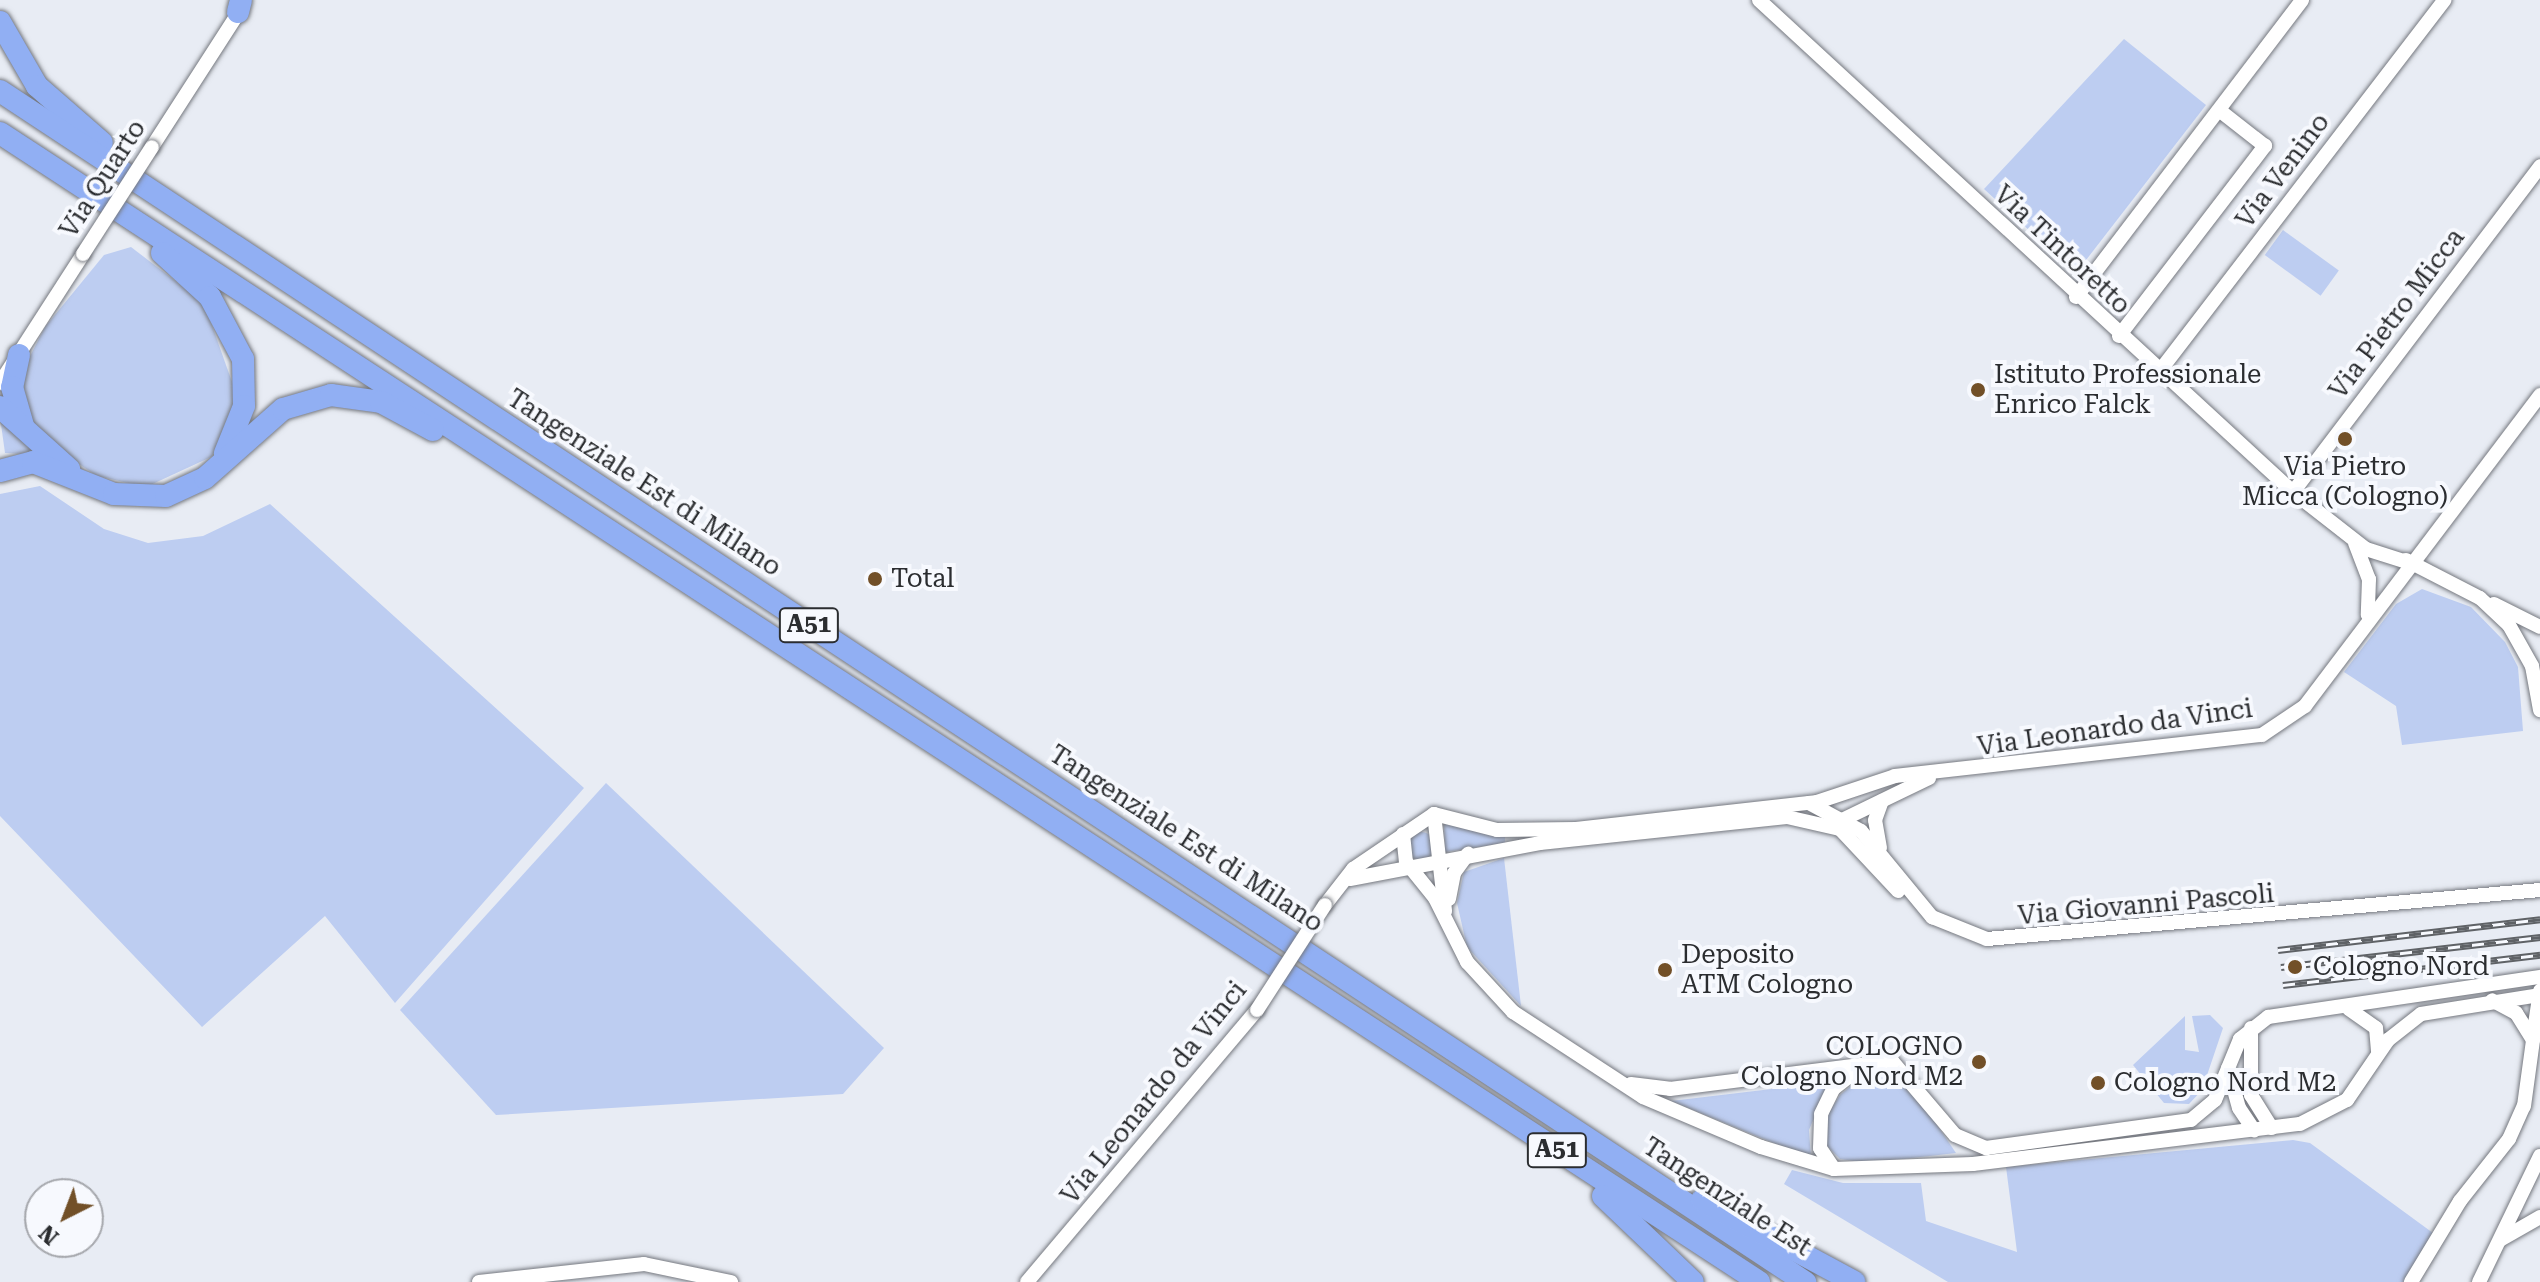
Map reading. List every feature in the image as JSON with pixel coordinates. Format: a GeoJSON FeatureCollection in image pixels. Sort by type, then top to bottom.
{"type":"FeatureCollection","features":[{"type":"Feature","properties":{"kind":"highway"},"geometry":{"type":"LineString","coordinates":[[0,22],[44,94],[155,194]]}},
{"type":"Feature","properties":{"kind":"highway","name":"Tangenziale Est di Milano"},"geometry":{"type":"LineString","coordinates":[[0,91],[1618,1159]]}},
{"type":"Feature","properties":{"kind":"highway","name":"A51"},"geometry":{"type":"LineString","coordinates":[[0,133],[599,521],[1355,1018]]}},
{"type":"Feature","properties":{"kind":"highway"},"geometry":{"type":"LineString","coordinates":[[0,141],[174,262],[221,312],[241,353],[246,390],[236,433],[214,471]]}},
{"type":"Feature","properties":{"kind":"highway"},"geometry":{"type":"LineString","coordinates":[[19,355],[13,394],[26,430]]}},
{"type":"Feature","properties":{"kind":"highway"},"geometry":{"type":"LineString","coordinates":[[5,464],[37,463],[85,483],[155,498],[214,471],[288,405],[355,396],[398,410],[599,521]]}},
{"type":"Feature","properties":{"kind":"highway"},"geometry":{"type":"LineString","coordinates":[[0,407],[85,483]]}},
{"type":"Feature","properties":{"kind":"highway"},"geometry":{"type":"LineString","coordinates":[[1355,1018],[1622,1209],[1693,1282]]}},
{"type":"Feature","properties":{"kind":"highway","name":"Tangenziale Est"},"geometry":{"type":"LineString","coordinates":[[1355,1018],[1759,1282]]}},
{"type":"Feature","properties":{"kind":"highway"},"geometry":{"type":"LineString","coordinates":[[1618,1159],[1854,1282]]}},
{"type":"Feature","properties":{"kind":"highway","name":"Tangenziale Est"},"geometry":{"type":"LineString","coordinates":[[1618,1159],[1805,1282]]}},
{"type":"Feature","properties":{"kind":"street","name":"Via Tintoretto"},"geometry":{"type":"LineString","coordinates":[[1759,0],[2076,297],[2293,492],[2346,531],[2540,627]]}},
{"type":"Feature","properties":{"kind":"street"},"geometry":{"type":"LineString","coordinates":[[2076,297],[2302,0]]}},
{"type":"Feature","properties":{"kind":"street","name":"Via Venino"},"geometry":{"type":"LineString","coordinates":[[2159,372],[2444,0]]}},
{"type":"Feature","properties":{"kind":"street","name":"Via Quarto"},"geometry":{"type":"LineString","coordinates":[[0,383],[242,4]]}},
{"type":"Feature","properties":{"kind":"street"},"geometry":{"type":"LineString","coordinates":[[2119,336],[2265,146],[2219,110]]}},
{"type":"Feature","properties":{"kind":"street","name":"Via Pietro Micca"},"geometry":{"type":"LineString","coordinates":[[2293,492],[2540,166]]}},
{"type":"Feature","properties":{"kind":"street","name":"Via Leonardo da Vinci"},"geometry":{"type":"LineString","coordinates":[[1027,1282],[1257,1010],[1336,888],[1403,834],[1434,814],[1523,833],[1808,803],[1849,789],[1937,774],[2262,735],[2305,706],[2366,620],[2413,564],[2540,395]]}},
{"type":"Feature","properties":{"kind":"street"},"geometry":{"type":"LineString","coordinates":[[2346,531],[2369,579],[2366,620]]}},
{"type":"Feature","properties":{"kind":"street","name":"Via Tintoretto"},"geometry":{"type":"LineString","coordinates":[[2466,589],[2515,633],[2532,666],[2540,710]]}},
{"type":"Feature","properties":{"kind":"street","name":"Via Leonardo da Vinci"},"geometry":{"type":"LineString","coordinates":[[1336,888],[1364,872],[1410,871],[1468,854],[1787,817],[1825,822],[1843,818],[1937,774]]}},
{"type":"Feature","properties":{"kind":"street"},"geometry":{"type":"LineString","coordinates":[[1843,818],[1849,789]]}},
{"type":"Feature","properties":{"kind":"street"},"geometry":{"type":"LineString","coordinates":[[1882,801],[1875,826],[1882,856]]}},
{"type":"Feature","properties":{"kind":"street","name":"Via Giovanni Pascoli"},"geometry":{"type":"LineString","coordinates":[[1808,803],[1843,818],[1882,856],[1918,905],[1945,927],[2011,941],[2540,890]]}},
{"type":"Feature","properties":{"kind":"street"},"geometry":{"type":"LineString","coordinates":[[1434,814],[1446,919]]}},
{"type":"Feature","properties":{"kind":"street","name":"Via Leonardo da Vinci"},"geometry":{"type":"LineString","coordinates":[[1843,818],[1849,838]]}},
{"type":"Feature","properties":{"kind":"street","name":"Via Leonardo da Vinci"},"geometry":{"type":"LineString","coordinates":[[1825,822],[1849,838],[1917,909],[1945,927]]}},
{"type":"Feature","properties":{"kind":"street"},"geometry":{"type":"LineString","coordinates":[[1403,834],[1410,871],[1446,919],[1488,991],[1612,1077],[1725,1132],[1834,1169],[1928,1168],[2272,1128],[2337,1108],[2377,1053],[2421,1014],[2492,999],[2539,994],[2533,1040],[2513,1133],[2411,1282]]}},
{"type":"Feature","properties":{"kind":"street"},"geometry":{"type":"LineString","coordinates":[[1446,919],[1454,873],[1468,854]]}},
{"type":"Feature","properties":{"kind":"street"},"geometry":{"type":"LineString","coordinates":[[1612,1077],[1670,1089],[1886,1060],[1905,1070],[1955,1135],[1981,1148],[2182,1123],[2211,1106],[2251,1028],[2274,1016],[2346,1008],[2540,977]]}},
{"type":"Feature","properties":{"kind":"street"},"geometry":{"type":"LineString","coordinates":[[2492,999],[2516,1013],[2533,1040]]}},
{"type":"Feature","properties":{"kind":"street"},"geometry":{"type":"LineString","coordinates":[[2346,1008],[2372,1022],[2377,1053]]}},
{"type":"Feature","properties":{"kind":"street"},"geometry":{"type":"LineString","coordinates":[[2251,1028],[2251,1095],[2272,1128]]}},
{"type":"Feature","properties":{"kind":"street"},"geometry":{"type":"LineString","coordinates":[[1834,1169],[1818,1141],[1825,1101],[1851,1073],[1886,1060]]}},
{"type":"Feature","properties":{"kind":"street"},"geometry":{"type":"LineString","coordinates":[[2228,1068],[2239,1108],[2254,1130]]}},
{"type":"Feature","properties":{"kind":"street"},"geometry":{"type":"LineString","coordinates":[[2477,1282],[2540,1156]]}},
{"type":"Feature","properties":{"kind":"street"},"geometry":{"type":"LineString","coordinates":[[2497,1243],[2540,1217]]}},
{"type":"Feature","properties":{"kind":"street"},"geometry":{"type":"LineString","coordinates":[[479,1282],[644,1264],[731,1282]]}},
{"type":"Feature","properties":{"kind":"shaded area"},"geometry":{"type":"Polygon","coordinates":[[[2124,39],[2206,105],[2076,273],[1984,189],[2124,39]]]}},
{"type":"Feature","properties":{"kind":"shaded area"},"geometry":{"type":"Polygon","coordinates":[[[2283,230],[2339,271],[2321,296],[2265,255],[2283,230]]]}},
{"type":"Feature","properties":{"kind":"shaded area"},"geometry":{"type":"Polygon","coordinates":[[[131,247],[204,303],[237,396],[228,432],[211,457],[146,487],[97,476],[70,458],[36,426],[21,399],[25,366],[45,327],[104,255],[131,247]]]}},
{"type":"Feature","properties":{"kind":"shaded area"},"geometry":{"type":"Polygon","coordinates":[[[0,417],[39,455],[5,453],[0,417]]]}},
{"type":"Feature","properties":{"kind":"shaded area"},"geometry":{"type":"Polygon","coordinates":[[[40,486],[104,529],[148,543],[203,536],[270,504],[584,788],[395,1003],[325,916],[202,1027],[0,816],[0,494],[40,486]]]}},
{"type":"Feature","properties":{"kind":"shaded area"},"geometry":{"type":"Polygon","coordinates":[[[2422,589],[2471,607],[2505,642],[2518,667],[2523,731],[2402,745],[2396,706],[2344,672],[2396,604],[2422,589]]]}},
{"type":"Feature","properties":{"kind":"shaded area"},"geometry":{"type":"Polygon","coordinates":[[[606,783],[884,1048],[843,1094],[496,1115],[400,1010],[606,783]]]}},
{"type":"Feature","properties":{"kind":"shaded area"},"geometry":{"type":"Polygon","coordinates":[[[1453,820],[1505,837],[1505,843],[1445,852],[1444,821],[1453,820]]]}},
{"type":"Feature","properties":{"kind":"shaded area"},"geometry":{"type":"Polygon","coordinates":[[[1421,832],[1431,836],[1435,846],[1431,856],[1421,860],[1411,856],[1407,846],[1411,836],[1421,832]]]}},
{"type":"Feature","properties":{"kind":"shaded area"},"geometry":{"type":"Polygon","coordinates":[[[1504,858],[1521,1006],[1467,947],[1457,903],[1464,872],[1504,858]]]}},
{"type":"Feature","properties":{"kind":"shaded area"},"geometry":{"type":"Polygon","coordinates":[[[2210,1015],[2223,1028],[2202,1090],[2189,1104],[2164,1103],[2133,1065],[2185,1016],[2185,1050],[2199,1052],[2192,1016],[2210,1015]]]}},
{"type":"Feature","properties":{"kind":"shaded area"},"geometry":{"type":"Polygon","coordinates":[[[1886,1073],[1907,1081],[1956,1153],[1868,1163],[1840,1159],[1826,1145],[1828,1114],[1840,1095],[1863,1076],[1886,1073]]]}},
{"type":"Feature","properties":{"kind":"shaded area"},"geometry":{"type":"Polygon","coordinates":[[[1829,1082],[1809,1130],[1811,1158],[1671,1101],[1829,1082]]]}},
{"type":"Feature","properties":{"kind":"shaded area"},"geometry":{"type":"Polygon","coordinates":[[[2293,1140],[2310,1143],[2433,1233],[2403,1282],[1948,1282],[1784,1184],[1792,1170],[1843,1183],[1921,1183],[1926,1221],[2017,1252],[2006,1167],[2293,1140]]]}},
{"type":"Feature","properties":{"kind":"railway"},"geometry":{"type":"LineString","coordinates":[[2278,950],[2540,919]]}},
{"type":"Feature","properties":{"kind":"railway"},"geometry":{"type":"LineString","coordinates":[[2281,967],[2540,937]]}},
{"type":"Feature","properties":{"kind":"railway"},"geometry":{"type":"LineString","coordinates":[[2283,985],[2540,955]]}},
{"type":"Feature","properties":{"kind":"place","name":"Istituto Professionale Enrico Falck"},"geometry":{"type":"Point","coordinates":[1978,390]}},
{"type":"Feature","properties":{"kind":"place","name":"Via Pietro Micca (Cologno)"},"geometry":{"type":"Point","coordinates":[2345,439]}},
{"type":"Feature","properties":{"kind":"place","name":"Total"},"geometry":{"type":"Point","coordinates":[875,579]}},
{"type":"Feature","properties":{"kind":"place","name":"Cologno Nord"},"geometry":{"type":"Point","coordinates":[2295,967]}},
{"type":"Feature","properties":{"kind":"place","name":"Deposito ATM Cologno"},"geometry":{"type":"Point","coordinates":[1665,970]}},
{"type":"Feature","properties":{"kind":"place","name":"COLOGNO Cologno Nord M2"},"geometry":{"type":"Point","coordinates":[1979,1062]}},
{"type":"Feature","properties":{"kind":"place","name":"Cologno Nord M2"},"geometry":{"type":"Point","coordinates":[2098,1083]}}]}
